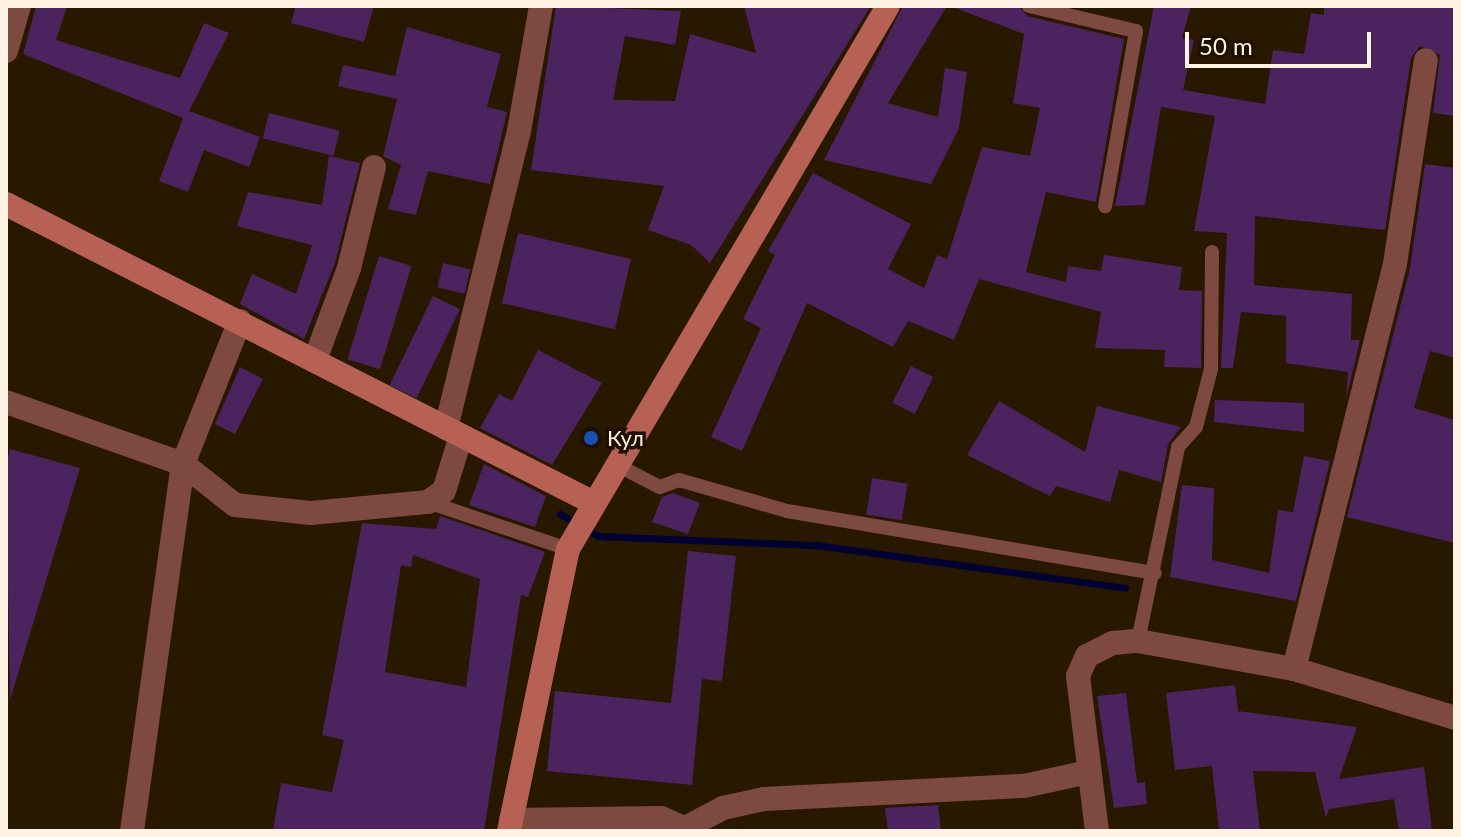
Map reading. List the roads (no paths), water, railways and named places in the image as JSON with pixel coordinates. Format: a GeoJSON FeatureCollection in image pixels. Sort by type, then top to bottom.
{"type":"FeatureCollection","features":[{"type":"Feature","properties":{"kind":"street"},"geometry":{"type":"LineString","coordinates":[[6,51],[19,6]]}},
{"type":"Feature","properties":{"kind":"street"},"geometry":{"type":"LineString","coordinates":[[6,402],[183,464],[235,505],[311,513],[428,502],[444,491],[519,131],[541,6]]}},
{"type":"Feature","properties":{"kind":"street"},"geometry":{"type":"LineString","coordinates":[[888,6],[590,501],[568,549],[510,825],[661,818],[688,829],[723,808],[764,799],[1024,786],[1088,772]]}},
{"type":"Feature","properties":{"kind":"street"},"geometry":{"type":"LineString","coordinates":[[1294,669],[1395,264],[1426,60]]}},
{"type":"Feature","properties":{"kind":"street"},"geometry":{"type":"LineString","coordinates":[[315,360],[349,268],[374,167]]}},
{"type":"Feature","properties":{"kind":"street"},"geometry":{"type":"LineString","coordinates":[[6,204],[590,501]]}},
{"type":"Feature","properties":{"kind":"street"},"geometry":{"type":"LineString","coordinates":[[132,831],[183,464],[240,321]]}},
{"type":"Feature","properties":{"kind":"street"},"geometry":{"type":"LineString","coordinates":[[1097,831],[1078,676],[1087,656],[1138,641],[1294,669],[1455,718]]}},
{"type":"Feature","properties":{"kind":"lane"},"geometry":{"type":"LineString","coordinates":[[1029,6],[1136,31],[1105,206]]}},
{"type":"Feature","properties":{"kind":"lane"},"geometry":{"type":"LineString","coordinates":[[1138,641],[1155,573],[1178,447],[1196,427],[1211,369],[1212,252]]}},
{"type":"Feature","properties":{"kind":"lane"},"geometry":{"type":"LineString","coordinates":[[613,463],[660,487],[679,480],[787,511],[1155,573]]}},
{"type":"Feature","properties":{"kind":"lane"},"geometry":{"type":"LineString","coordinates":[[428,502],[568,549]]}},
{"type":"Feature","properties":{"kind":"waterway"},"geometry":{"type":"LineString","coordinates":[[560,514],[598,536],[816,545],[1125,588]]}},
{"type":"Feature","properties":{"kind":"place","name":"Кул"},"geometry":{"type":"Point","coordinates":[591,438]}}]}
